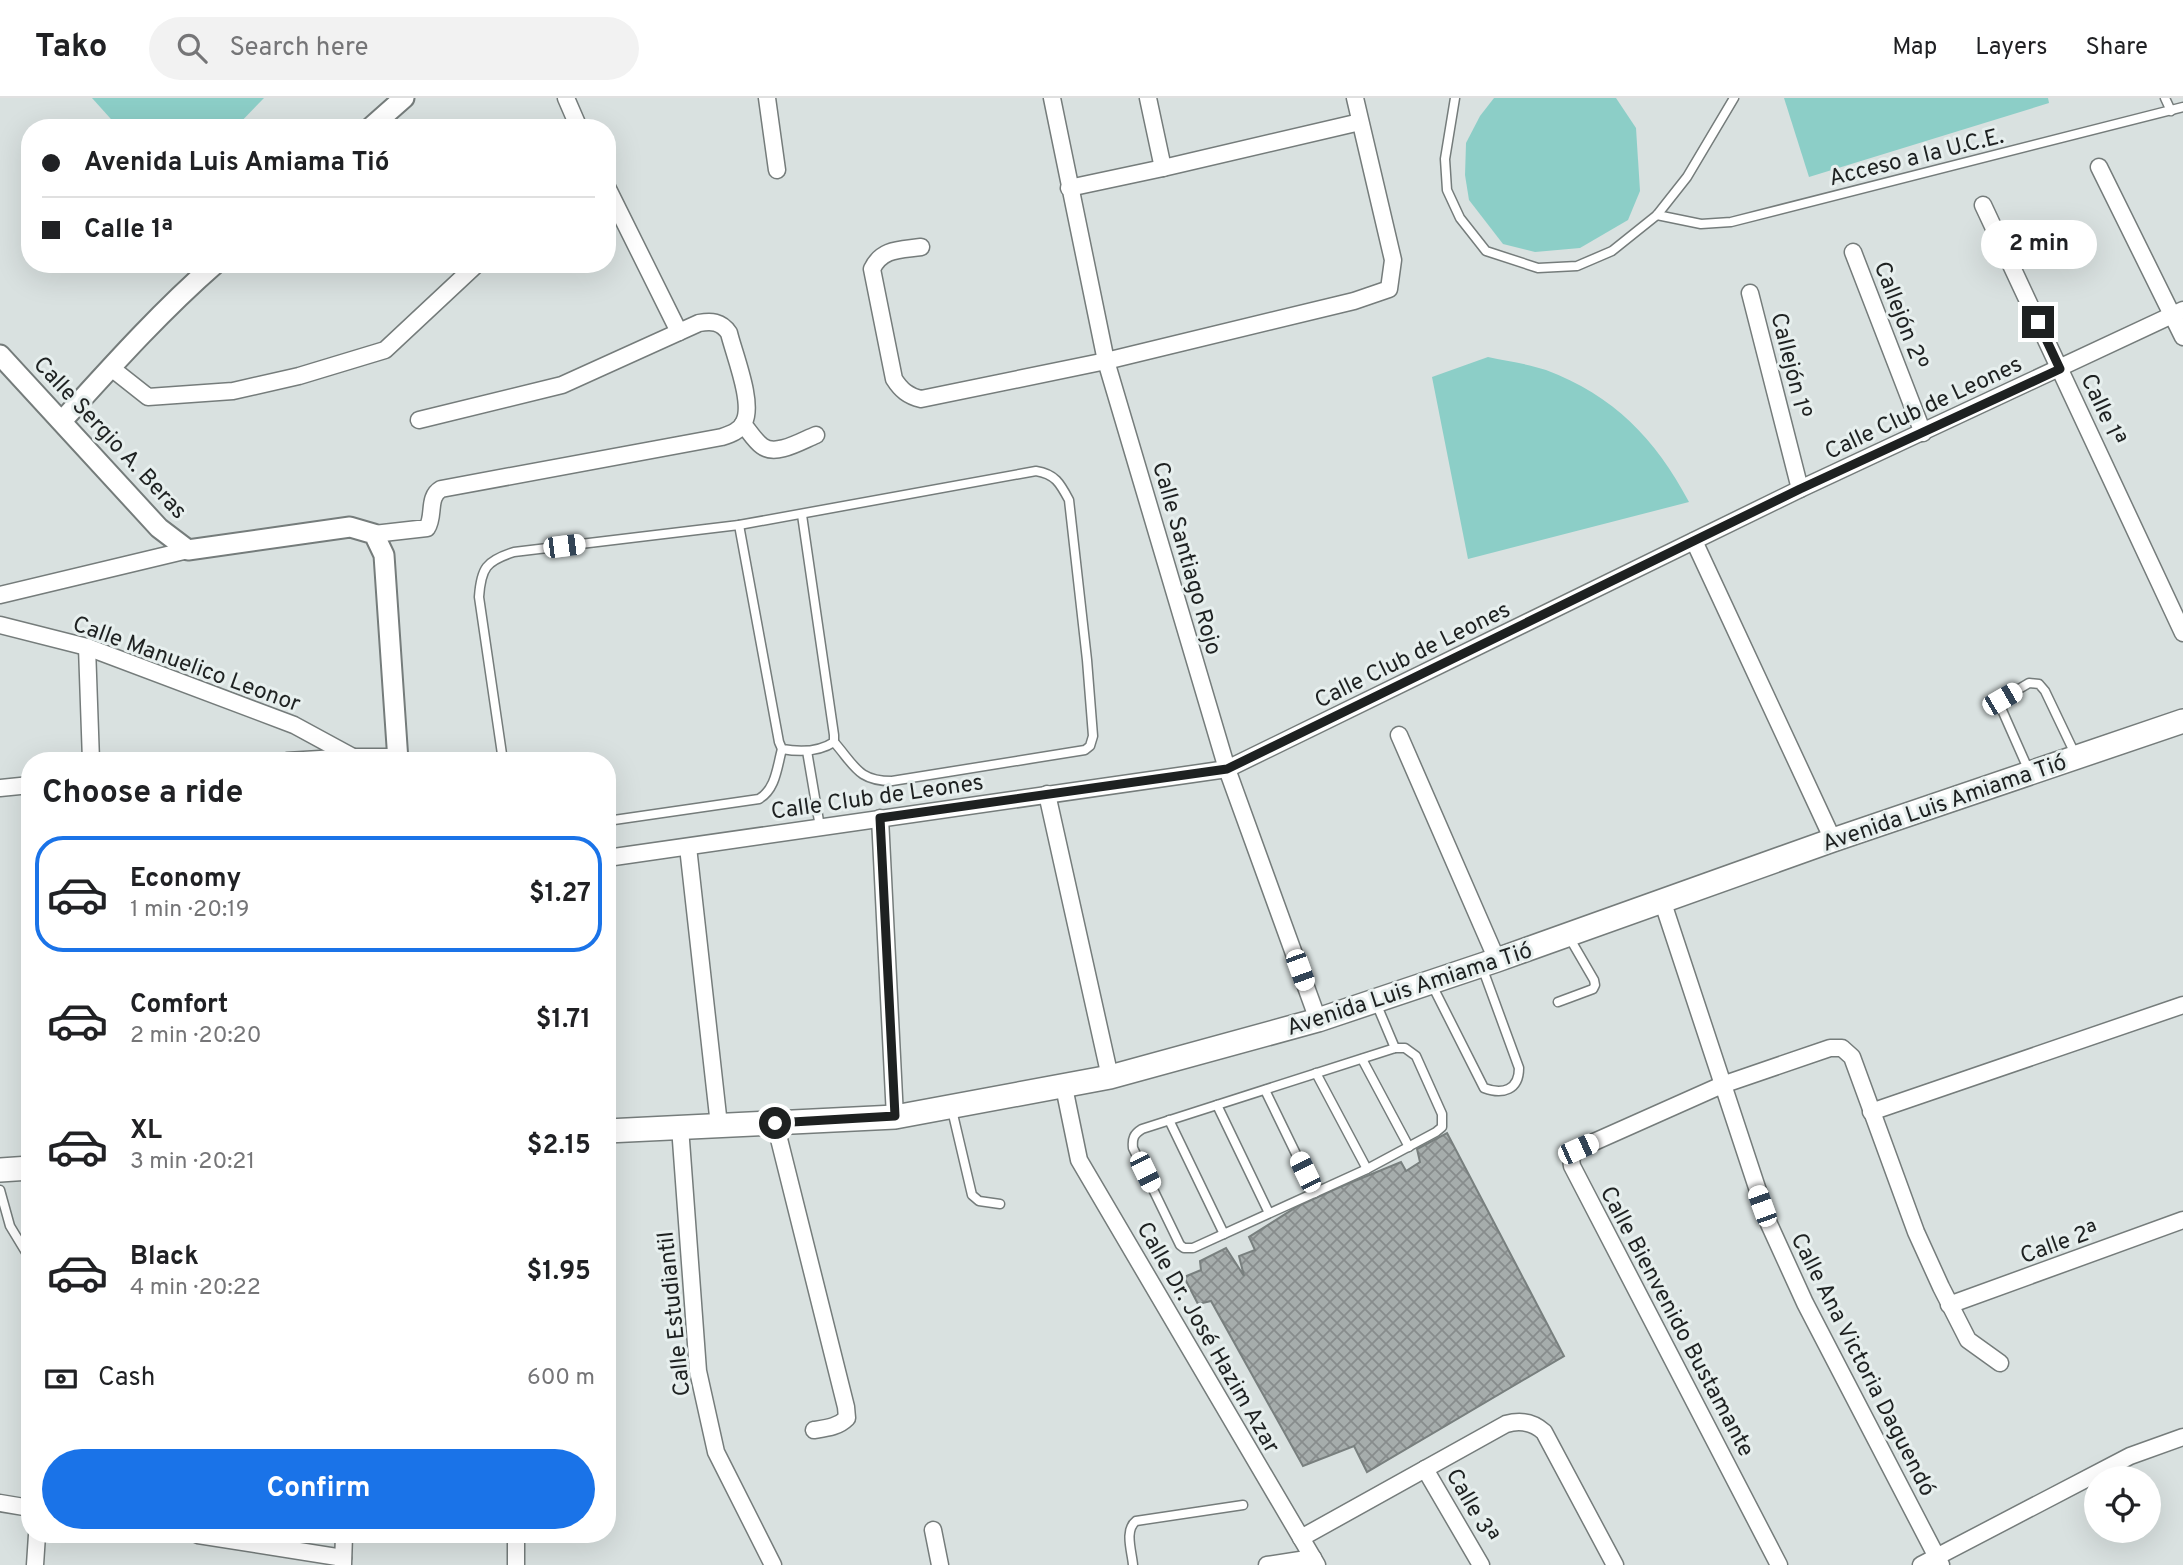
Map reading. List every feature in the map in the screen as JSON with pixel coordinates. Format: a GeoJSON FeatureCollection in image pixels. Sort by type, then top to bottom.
{"type":"FeatureCollection","features":[{"type":"Feature","properties":{"kind":"main road","name":"Avenida Luis Amiama Tió"},"geometry":{"type":"LineString","coordinates":[[616,1131],[895,1116],[1110,1077],[1318,1020],[2183,721]]}},
{"type":"Feature","properties":{"kind":"main road"},"geometry":{"type":"LineString","coordinates":[[0,1170],[21,1169]]}},
{"type":"Feature","properties":{"kind":"street"},"geometry":{"type":"LineString","coordinates":[[380,119],[404,98]]}},
{"type":"Feature","properties":{"kind":"street"},"geometry":{"type":"LineString","coordinates":[[566,98],[575,119]]}},
{"type":"Feature","properties":{"kind":"street"},"geometry":{"type":"LineString","coordinates":[[767,98],[778,170]]}},
{"type":"Feature","properties":{"kind":"street","name":"Calle Santiago Rojo"},"geometry":{"type":"LineString","coordinates":[[1052,98],[1106,361],[1227,769],[1318,1020]]}},
{"type":"Feature","properties":{"kind":"street"},"geometry":{"type":"LineString","coordinates":[[1148,98],[1163,169]]}},
{"type":"Feature","properties":{"kind":"street"},"geometry":{"type":"LineString","coordinates":[[921,247],[888,253],[877,259],[872,269],[894,379],[910,397],[921,399],[1106,361],[1354,301],[1389,289],[1393,260],[1355,98]]}},
{"type":"Feature","properties":{"kind":"street"},"geometry":{"type":"LineString","coordinates":[[1069,188],[1163,169],[1360,122]]}},
{"type":"Feature","properties":{"kind":"street"},"geometry":{"type":"LineString","coordinates":[[2099,167],[2177,312],[2183,337]]}},
{"type":"Feature","properties":{"kind":"street"},"geometry":{"type":"LineString","coordinates":[[616,205],[679,332]]}},
{"type":"Feature","properties":{"kind":"street","name":"Calle 1ª"},"geometry":{"type":"LineString","coordinates":[[1983,205],[2183,633]]}},
{"type":"Feature","properties":{"kind":"street","name":"Callejón 2º"},"geometry":{"type":"LineString","coordinates":[[1853,252],[1923,433]]}},
{"type":"Feature","properties":{"kind":"street"},"geometry":{"type":"LineString","coordinates":[[62,421],[110,367],[205,273]]}},
{"type":"Feature","properties":{"kind":"street"},"geometry":{"type":"LineString","coordinates":[[110,367],[148,397],[233,391],[299,376],[385,351],[467,273]]}},
{"type":"Feature","properties":{"kind":"street","name":"Callejón 1º"},"geometry":{"type":"LineString","coordinates":[[1751,293],[1800,489]]}},
{"type":"Feature","properties":{"kind":"street","name":"Calle Club de Leones"},"geometry":{"type":"LineString","coordinates":[[616,857],[1227,769],[1800,489],[2177,312]]}},
{"type":"Feature","properties":{"kind":"street"},"geometry":{"type":"LineString","coordinates":[[0,595],[188,550],[350,527],[374,534],[419,531],[430,524],[432,498],[441,489],[722,437],[736,432],[743,424],[748,404],[729,333],[725,327],[710,321],[699,323],[562,385],[419,420]]}},
{"type":"Feature","properties":{"kind":"street","name":"Calle Sergio A. Beras"},"geometry":{"type":"LineString","coordinates":[[0,355],[159,528],[188,550]]}},
{"type":"Feature","properties":{"kind":"street"},"geometry":{"type":"LineString","coordinates":[[743,424],[761,446],[767,449],[778,449],[816,435]]}},
{"type":"Feature","properties":{"kind":"street"},"geometry":{"type":"LineString","coordinates":[[374,534],[384,555],[398,752]]}},
{"type":"Feature","properties":{"kind":"street"},"geometry":{"type":"LineString","coordinates":[[1694,541],[1833,840]]}},
{"type":"Feature","properties":{"kind":"street","name":"Calle Manuelico Leonor"},"geometry":{"type":"LineString","coordinates":[[0,625],[87,647],[295,725],[344,752]]}},
{"type":"Feature","properties":{"kind":"street"},"geometry":{"type":"LineString","coordinates":[[87,647],[90,752]]}},
{"type":"Feature","properties":{"kind":"street"},"geometry":{"type":"LineString","coordinates":[[1399,735],[1489,962]]}},
{"type":"Feature","properties":{"kind":"street"},"geometry":{"type":"LineString","coordinates":[[0,788],[21,786]]}},
{"type":"Feature","properties":{"kind":"street"},"geometry":{"type":"LineString","coordinates":[[1047,794],[1110,1077]]}},
{"type":"Feature","properties":{"kind":"street"},"geometry":{"type":"LineString","coordinates":[[880,818],[895,1116]]}},
{"type":"Feature","properties":{"kind":"street"},"geometry":{"type":"LineString","coordinates":[[688,847],[719,1125]]}},
{"type":"Feature","properties":{"kind":"street","name":"Calle Ana Victoria Daguendó"},"geometry":{"type":"LineString","coordinates":[[1662,900],[1760,1200],[1786,1264],[1939,1561]]}},
{"type":"Feature","properties":{"kind":"street"},"geometry":{"type":"LineString","coordinates":[[1871,1112],[2183,1005]]}},
{"type":"Feature","properties":{"kind":"street","name":"Calle Bienvenido Bustamante"},"geometry":{"type":"LineString","coordinates":[[1779,1565],[1571,1164],[1572,1156],[1578,1149],[1722,1085],[1830,1048],[1842,1048],[1852,1056],[1916,1232],[1950,1305],[1968,1340],[2000,1363]]}},
{"type":"Feature","properties":{"kind":"street","name":"Calle Dr. José Hazim Azar"},"geometry":{"type":"LineString","coordinates":[[1064,1087],[1079,1160],[1315,1561]]}},
{"type":"Feature","properties":{"kind":"street"},"geometry":{"type":"LineString","coordinates":[[775,1123],[846,1408],[847,1418],[844,1422],[814,1430]]}},
{"type":"Feature","properties":{"kind":"street","name":"Calle Estudiantil"},"geometry":{"type":"LineString","coordinates":[[680,1127],[698,1371],[716,1451],[773,1565]]}},
{"type":"Feature","properties":{"kind":"street","name":"Calle 2ª"},"geometry":{"type":"LineString","coordinates":[[1950,1305],[2183,1220]]}},
{"type":"Feature","properties":{"kind":"street"},"geometry":{"type":"LineString","coordinates":[[1301,1538],[1506,1424],[1524,1422],[1538,1426],[1544,1432],[1615,1565]]}},
{"type":"Feature","properties":{"kind":"street"},"geometry":{"type":"LineString","coordinates":[[1921,1565],[1939,1561],[2130,1456],[2183,1437]]}},
{"type":"Feature","properties":{"kind":"street","name":"Calle 3ª"},"geometry":{"type":"LineString","coordinates":[[1425,1469],[1482,1565]]}},
{"type":"Feature","properties":{"kind":"street"},"geometry":{"type":"LineString","coordinates":[[0,1503],[21,1506]]}},
{"type":"Feature","properties":{"kind":"street"},"geometry":{"type":"LineString","coordinates":[[933,1530],[940,1565]]}},
{"type":"Feature","properties":{"kind":"street"},"geometry":{"type":"LineString","coordinates":[[34,1565],[36,1543]]}},
{"type":"Feature","properties":{"kind":"street"},"geometry":{"type":"LineString","coordinates":[[243,1543],[343,1561],[344,1543]]}},
{"type":"Feature","properties":{"kind":"street"},"geometry":{"type":"LineString","coordinates":[[516,1543],[516,1565]]}},
{"type":"Feature","properties":{"kind":"street"},"geometry":{"type":"LineString","coordinates":[[1267,1565],[1315,1561]]}},
{"type":"Feature","properties":{"kind":"lane"},"geometry":{"type":"LineString","coordinates":[[1455,98],[1446,159],[1447,190],[1460,218],[1486,251],[1538,268],[1577,265],[1612,251],[1657,215],[1687,177],[1734,98]]}},
{"type":"Feature","properties":{"kind":"lane"},"geometry":{"type":"LineString","coordinates":[[2165,98],[2171,111]]}},
{"type":"Feature","properties":{"kind":"lane","name":"Acceso a la U.C.E."},"geometry":{"type":"LineString","coordinates":[[1657,215],[1701,224],[1731,222],[2183,107]]}},
{"type":"Feature","properties":{"kind":"lane"},"geometry":{"type":"LineString","coordinates":[[502,752],[479,597],[480,579],[486,566],[496,558],[514,552],[802,515],[1036,471],[1049,473],[1060,482],[1069,500],[1087,660],[1093,736],[1090,746],[1085,750],[892,781],[867,779],[834,742],[802,515]]}},
{"type":"Feature","properties":{"kind":"lane"},"geometry":{"type":"LineString","coordinates":[[616,820],[759,799],[768,794],[773,785],[782,749],[739,525]]}},
{"type":"Feature","properties":{"kind":"lane"},"geometry":{"type":"LineString","coordinates":[[2031,773],[2002,710],[2002,699],[2029,683],[2039,684],[2045,691],[2076,756]]}},
{"type":"Feature","properties":{"kind":"lane"},"geometry":{"type":"LineString","coordinates":[[782,749],[807,751],[834,742]]}},
{"type":"Feature","properties":{"kind":"lane"},"geometry":{"type":"LineString","coordinates":[[807,751],[820,827]]}},
{"type":"Feature","properties":{"kind":"lane"},"geometry":{"type":"LineString","coordinates":[[1558,1002],[1593,989],[1595,985],[1568,934]]}},
{"type":"Feature","properties":{"kind":"lane"},"geometry":{"type":"LineString","coordinates":[[1431,982],[1484,1088],[1496,1092],[1511,1088],[1519,1079],[1519,1068],[1489,962]]}},
{"type":"Feature","properties":{"kind":"lane"},"geometry":{"type":"LineString","coordinates":[[1375,1001],[1395,1048]]}},
{"type":"Feature","properties":{"kind":"lane"},"geometry":{"type":"LineString","coordinates":[[1395,1048],[1405,1048],[1416,1056],[1442,1114],[1442,1127],[1367,1169],[1193,1248],[1184,1248],[1133,1148],[1132,1140],[1136,1133],[1395,1048]]}},
{"type":"Feature","properties":{"kind":"lane"},"geometry":{"type":"LineString","coordinates":[[1362,1059],[1409,1147]]}},
{"type":"Feature","properties":{"kind":"lane"},"geometry":{"type":"LineString","coordinates":[[1316,1073],[1367,1169]]}},
{"type":"Feature","properties":{"kind":"lane"},"geometry":{"type":"LineString","coordinates":[[1265,1090],[1315,1193]]}},
{"type":"Feature","properties":{"kind":"lane"},"geometry":{"type":"LineString","coordinates":[[1217,1105],[1269,1213]]}},
{"type":"Feature","properties":{"kind":"lane"},"geometry":{"type":"LineString","coordinates":[[952,1107],[972,1195],[979,1201],[1000,1204]]}},
{"type":"Feature","properties":{"kind":"lane"},"geometry":{"type":"LineString","coordinates":[[1169,1120],[1224,1234]]}},
{"type":"Feature","properties":{"kind":"lane"},"geometry":{"type":"LineString","coordinates":[[0,1190],[10,1226],[21,1244]]}},
{"type":"Feature","properties":{"kind":"lane"},"geometry":{"type":"LineString","coordinates":[[1133,1565],[1129,1531],[1136,1521],[1243,1506]]}},
{"type":"Feature","properties":{"kind":"shaded area"},"geometry":{"type":"Polygon","coordinates":[[[92,98],[264,98],[244,119],[111,119],[92,98]]]}},
{"type":"Feature","properties":{"kind":"shaded area"},"geometry":{"type":"Polygon","coordinates":[[[1494,98],[1616,98],[1636,128],[1640,191],[1628,220],[1580,248],[1535,252],[1503,244],[1469,200],[1465,175],[1466,143],[1480,116],[1494,98]]]}},
{"type":"Feature","properties":{"kind":"shaded area"},"geometry":{"type":"Polygon","coordinates":[[[1784,98],[2048,98],[2049,103],[1809,177],[1784,98]]]}},
{"type":"Feature","properties":{"kind":"shaded area"},"geometry":{"type":"Polygon","coordinates":[[[1488,357],[1546,370],[1612,406],[1647,439],[1689,502],[1468,559],[1432,377],[1488,357]]]}},
{"type":"Feature","properties":{"kind":"building"},"geometry":{"type":"Polygon","coordinates":[[[1447,1133],[1564,1356],[1367,1472],[1354,1446],[1303,1466],[1211,1301],[1198,1304],[1184,1277],[1201,1270],[1200,1261],[1226,1248],[1244,1276],[1239,1256],[1255,1250],[1249,1237],[1298,1206],[1340,1187],[1401,1162],[1406,1171],[1420,1162],[1417,1149],[1447,1133]]]}},
{"type":"Feature","properties":{"kind":"route"},"geometry":{"type":"LineString","coordinates":[[775,1123],[895,1116],[880,818],[1227,769],[1800,489],[2060,369],[2038,322]]}}]}
